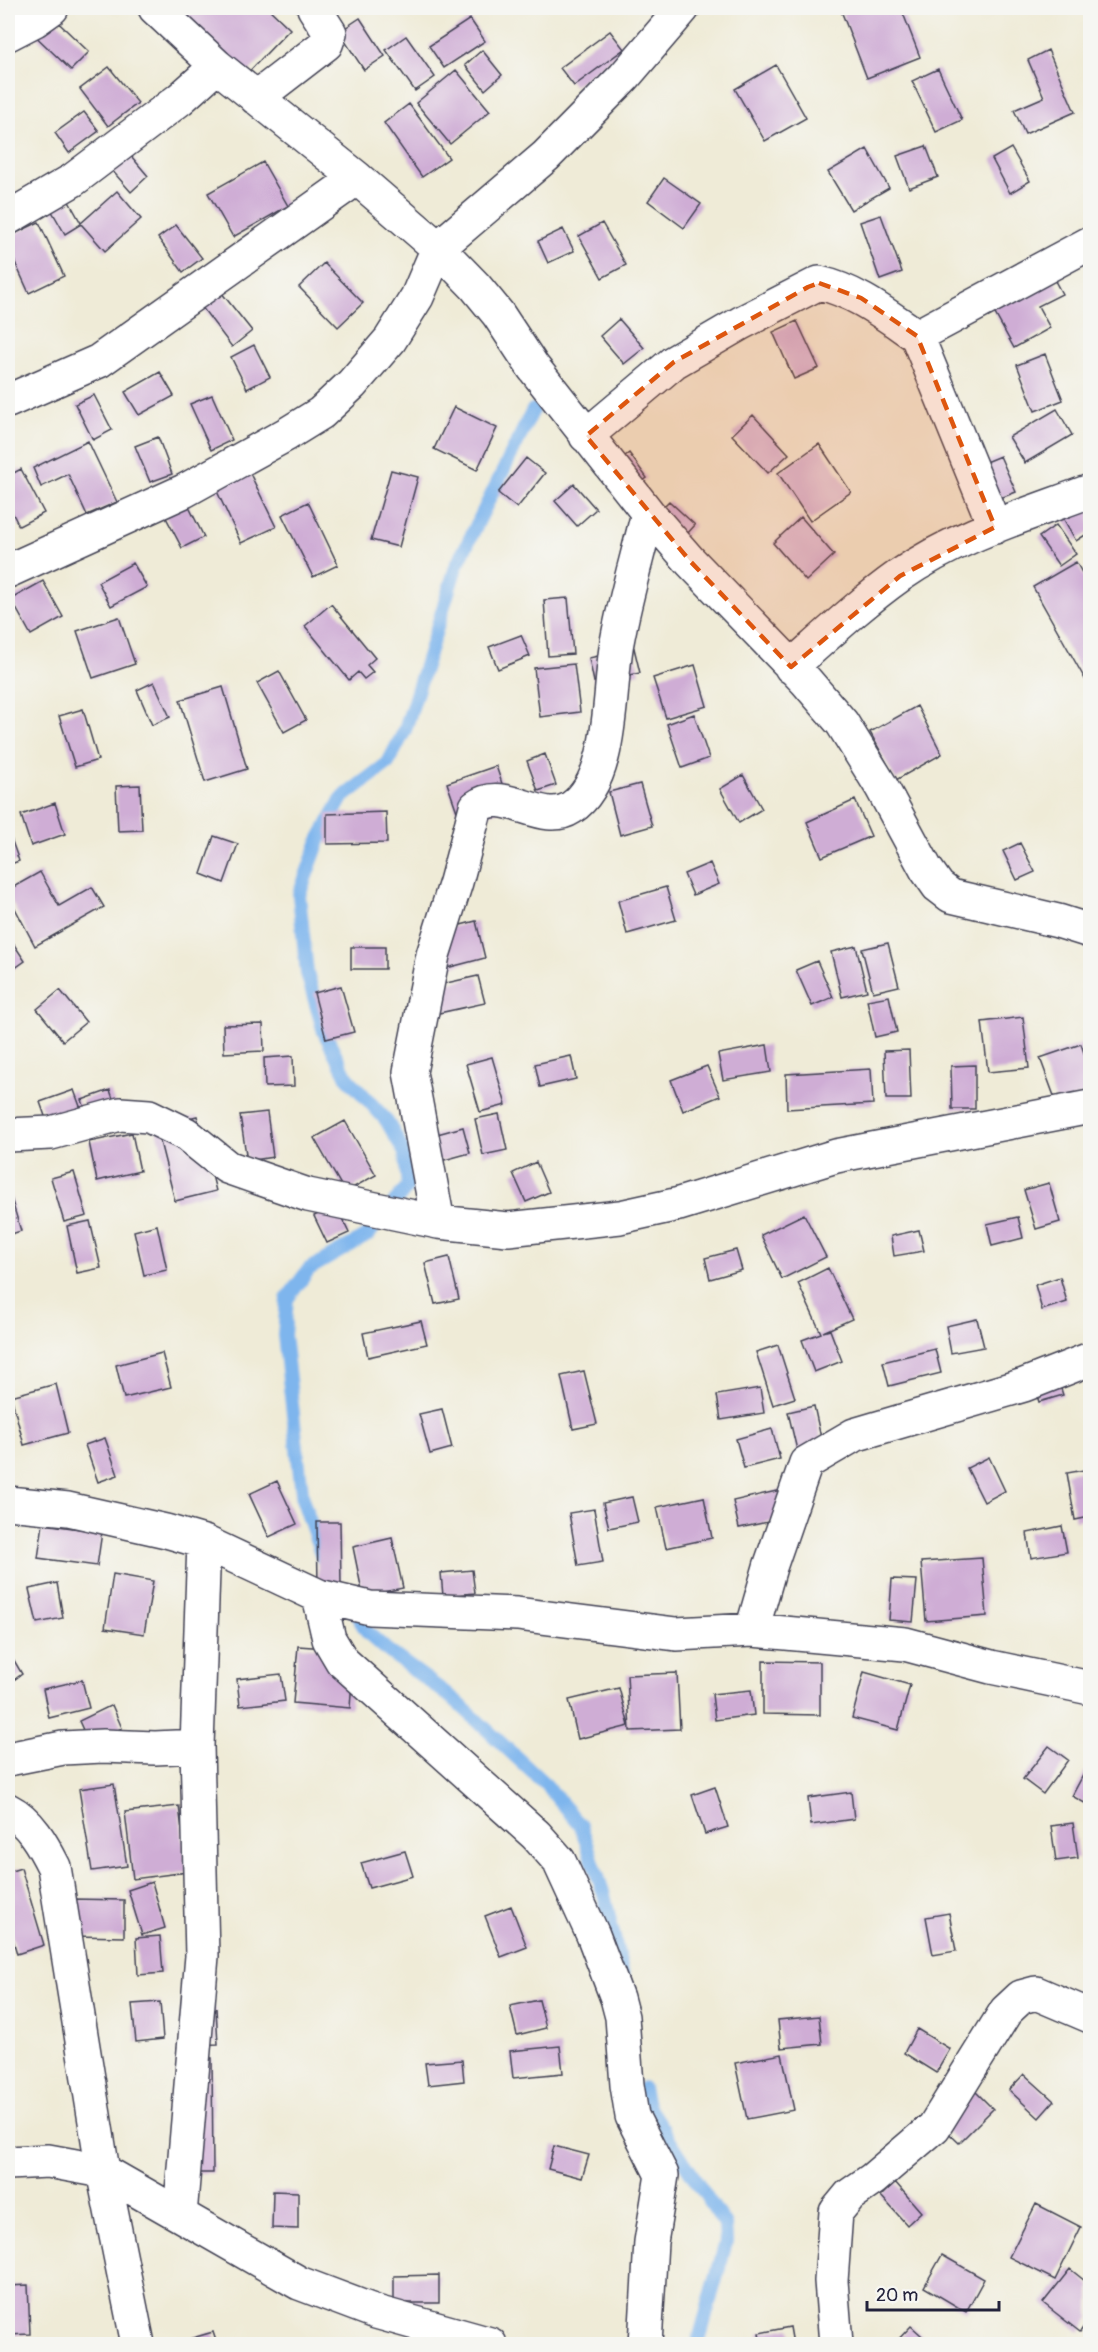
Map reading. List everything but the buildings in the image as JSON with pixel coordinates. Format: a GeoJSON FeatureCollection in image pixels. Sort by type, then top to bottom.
{"type":"FeatureCollection","features":[{"type":"Feature","properties":{"kind":"street"},"geometry":{"type":"LineString","coordinates":[[8,34],[52,8]]}},
{"type":"Feature","properties":{"kind":"street"},"geometry":{"type":"LineString","coordinates":[[155,8],[217,66],[357,178],[438,248],[475,286],[498,314],[533,366],[586,436],[648,513],[690,561],[806,681],[842,723],[938,886],[951,896],[1058,921],[1090,931]]}},
{"type":"Feature","properties":{"kind":"street"},"geometry":{"type":"LineString","coordinates":[[256,98],[326,44],[330,33],[314,8]]}},
{"type":"Feature","properties":{"kind":"street"},"geometry":{"type":"LineString","coordinates":[[8,571],[183,491],[321,413],[352,384],[390,340],[417,297],[438,248],[546,156],[624,77],[683,8]]}},
{"type":"Feature","properties":{"kind":"street"},"geometry":{"type":"LineString","coordinates":[[8,218],[73,180],[180,99],[217,66]]}},
{"type":"Feature","properties":{"kind":"street"},"geometry":{"type":"LineString","coordinates":[[8,401],[99,362],[357,178]]}},
{"type":"Feature","properties":{"kind":"street"},"geometry":{"type":"LineString","coordinates":[[917,336],[1090,243]]}},
{"type":"Feature","properties":{"kind":"street"},"geometry":{"type":"LineString","coordinates":[[586,436],[674,362],[741,323],[819,283],[830,285],[861,298],[917,336],[995,527]]}},
{"type":"Feature","properties":{"kind":"street"},"geometry":{"type":"LineString","coordinates":[[791,667],[865,602],[934,555],[995,527],[1090,490]]}},
{"type":"Feature","properties":{"kind":"street"},"geometry":{"type":"LineString","coordinates":[[438,1222],[410,1072],[433,955],[476,807],[490,800],[512,803],[557,815],[571,808],[589,791],[595,780],[603,751],[617,642],[648,513]]}},
{"type":"Feature","properties":{"kind":"street"},"geometry":{"type":"LineString","coordinates":[[8,1135],[51,1133],[120,1114],[149,1116],[186,1134],[227,1167],[308,1195],[438,1222],[508,1229],[620,1216],[679,1204],[836,1155],[1090,1107]]}},
{"type":"Feature","properties":{"kind":"street"},"geometry":{"type":"LineString","coordinates":[[752,1630],[770,1568],[806,1463],[854,1435],[1024,1385],[1090,1359]]}},
{"type":"Feature","properties":{"kind":"street"},"geometry":{"type":"LineString","coordinates":[[8,1503],[68,1509],[204,1542],[319,1596],[370,1608],[517,1614],[676,1635],[752,1630],[905,1644],[991,1667],[1090,1688]]}},
{"type":"Feature","properties":{"kind":"street"},"geometry":{"type":"LineString","coordinates":[[180,2215],[202,1956],[197,1746],[204,1542]]}},
{"type":"Feature","properties":{"kind":"street"},"geometry":{"type":"LineString","coordinates":[[319,1596],[329,1638],[342,1661],[536,1835],[559,1862],[593,1935],[622,2017],[627,2085],[632,2116],[662,2175],[651,2242],[645,2344]]}},
{"type":"Feature","properties":{"kind":"street"},"geometry":{"type":"LineString","coordinates":[[8,1760],[63,1748],[103,1746],[156,1749],[197,1746]]}},
{"type":"Feature","properties":{"kind":"street"},"geometry":{"type":"LineString","coordinates":[[8,1810],[30,1826],[54,1867],[103,2171],[138,2344]]}},
{"type":"Feature","properties":{"kind":"street"},"geometry":{"type":"LineString","coordinates":[[836,2344],[831,2281],[836,2212],[850,2195],[873,2179],[934,2127],[1006,2011],[1021,1997],[1036,1993],[1090,2016]]}},
{"type":"Feature","properties":{"kind":"street"},"geometry":{"type":"LineString","coordinates":[[8,2163],[48,2161],[103,2171],[299,2283],[376,2312],[490,2344]]}},
{"type":"Feature","properties":{"kind":"highlighted area"},"geometry":{"type":"Polygon","coordinates":[[[819,283],[861,298],[917,336],[995,527],[900,576],[791,667],[690,561],[586,436],[674,362],[808,287],[819,283]]]}},
{"type":"Feature","properties":{"kind":"waterway"},"geometry":{"type":"LineString","coordinates":[[323,1559],[303,1501],[284,1335],[287,1299],[309,1269],[368,1235],[408,1186],[405,1153],[386,1120],[347,1077],[324,1032],[307,973],[299,895],[320,838],[342,798],[388,763],[405,730],[456,567],[533,410]]}},
{"type":"Feature","properties":{"kind":"waterway"},"geometry":{"type":"LineString","coordinates":[[353,1609],[368,1633],[388,1651],[455,1700],[546,1785],[581,1826],[604,1895],[623,1976]]}},
{"type":"Feature","properties":{"kind":"waterway"},"geometry":{"type":"LineString","coordinates":[[643,2089],[647,2105],[725,2225],[726,2242],[698,2344]]}}]}
